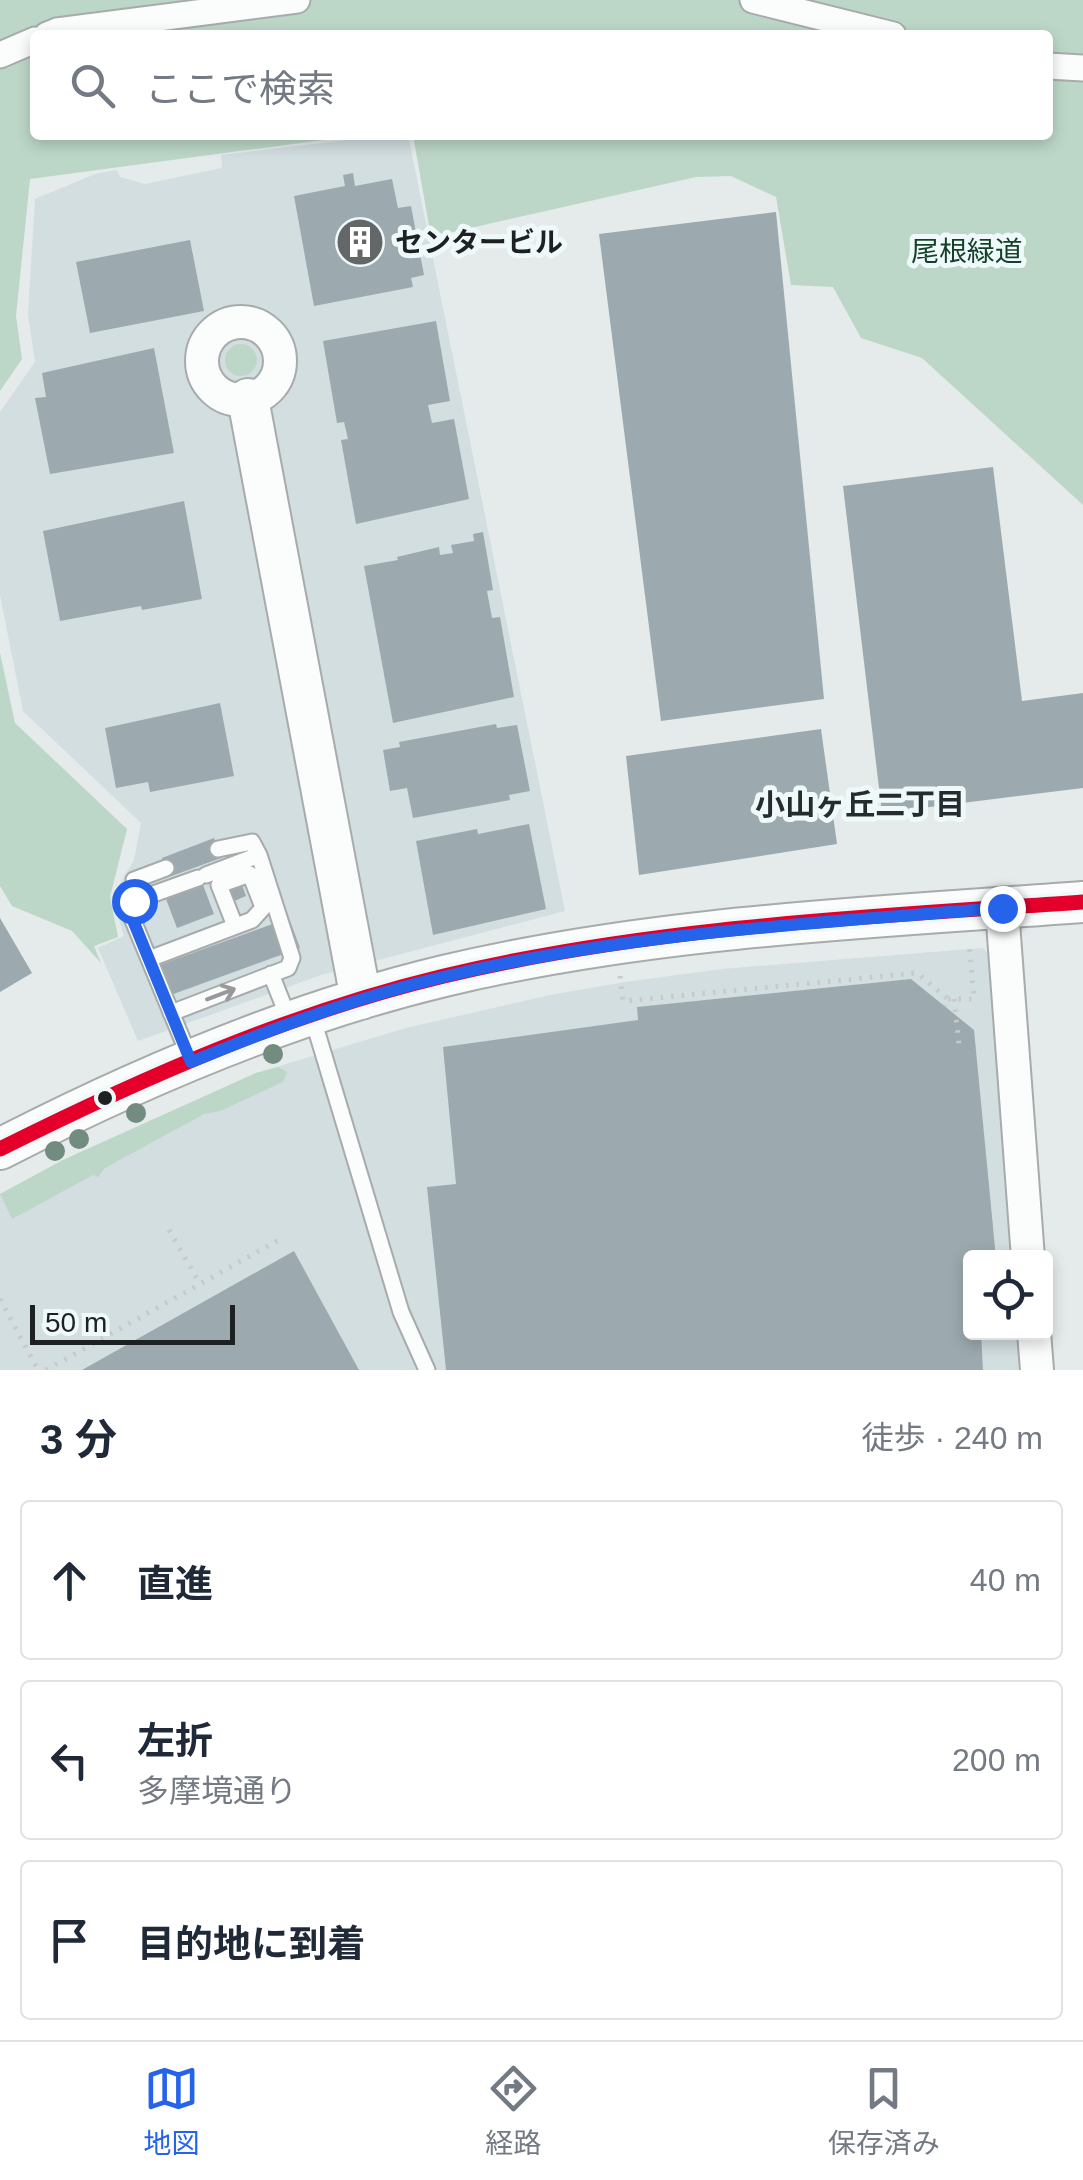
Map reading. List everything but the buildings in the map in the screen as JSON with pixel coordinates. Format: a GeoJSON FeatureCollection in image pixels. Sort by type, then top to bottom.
{"type":"FeatureCollection","features":[{"type":"Feature","properties":{"kind":"street"},"geometry":{"type":"LineString","coordinates":[[65,30],[297,0]]}},
{"type":"Feature","properties":{"kind":"street"},"geometry":{"type":"LineString","coordinates":[[753,0],[873,30]]}},
{"type":"Feature","properties":{"kind":"street"},"geometry":{"type":"LineString","coordinates":[[0,55],[30,42]]}},
{"type":"Feature","properties":{"kind":"street"},"geometry":{"type":"LineString","coordinates":[[1053,66],[1083,68]]}},
{"type":"Feature","properties":{"kind":"street"},"geometry":{"type":"LineString","coordinates":[[248,399],[361,999]]}},
{"type":"Feature","properties":{"kind":"street"},"geometry":{"type":"LineString","coordinates":[[0,1149],[191,1062],[361,999],[462,972],[712,930],[1083,902]]}},
{"type":"Feature","properties":{"kind":"street"},"geometry":{"type":"LineString","coordinates":[[1002,908],[1027,1250]]}},
{"type":"Feature","properties":{"kind":"street"},"geometry":{"type":"LineString","coordinates":[[1035,1340],[1037,1370]]}},
{"type":"Feature","properties":{"kind":"lane"},"geometry":{"type":"LineString","coordinates":[[218,849],[252,842],[259,855],[268,902]]}},
{"type":"Feature","properties":{"kind":"lane"},"geometry":{"type":"LineString","coordinates":[[133,910],[202,876],[259,855]]}},
{"type":"Feature","properties":{"kind":"lane"},"geometry":{"type":"LineString","coordinates":[[166,868],[134,880],[133,910],[191,1062]]}},
{"type":"Feature","properties":{"kind":"lane"},"geometry":{"type":"LineString","coordinates":[[172,1013],[288,968],[292,958],[268,902],[250,874],[219,886],[235,926]]}},
{"type":"Feature","properties":{"kind":"lane"},"geometry":{"type":"LineString","coordinates":[[149,958],[252,920],[268,902]]}},
{"type":"Feature","properties":{"kind":"lane"},"geometry":{"type":"LineString","coordinates":[[271,974],[301,1020],[401,1312],[428,1370]]}},
{"type":"Feature","properties":{"kind":"path"},"geometry":{"type":"LineString","coordinates":[[949,1002],[974,999],[969,942]]}},
{"type":"Feature","properties":{"kind":"path"},"geometry":{"type":"LineString","coordinates":[[620,976],[623,1001],[917,973],[949,1002],[959,1044]]}},
{"type":"Feature","properties":{"kind":"path"},"geometry":{"type":"LineString","coordinates":[[169,1230],[200,1284]]}},
{"type":"Feature","properties":{"kind":"path"},"geometry":{"type":"LineString","coordinates":[[46,1370],[284,1237]]}},
{"type":"Feature","properties":{"kind":"path"},"geometry":{"type":"LineString","coordinates":[[0,1299],[38,1370]]}},
{"type":"Feature","properties":{"kind":"shaded area"},"geometry":{"type":"Polygon","coordinates":[[[347,140],[409,140],[565,911],[321,975],[138,1041],[98,948],[124,936],[112,897],[134,860],[141,823],[23,711],[0,595],[0,412],[35,362],[28,315],[35,199],[95,174],[117,170],[120,177],[145,184],[222,168],[221,155],[347,140]]]}},
{"type":"Feature","properties":{"kind":"shaded area"},"geometry":{"type":"Polygon","coordinates":[[[983,948],[992,958],[1014,1250],[963,1250],[963,1340],[1021,1340],[1023,1370],[0,1370],[0,1194],[63,1160],[256,1073],[406,1028],[550,995],[722,969],[983,948]]]}},
{"type":"Feature","properties":{"kind":"green space","name":"尾根緑道"},"geometry":{"type":"Polygon","coordinates":[[[0,0],[1083,0],[1083,505],[922,358],[861,338],[833,287],[791,285],[776,197],[731,176],[696,177],[431,237],[414,140],[1053,140],[1053,30],[30,30],[30,140],[322,140],[30,179],[16,316],[22,359],[0,391],[0,0]]]}},
{"type":"Feature","properties":{"kind":"green space"},"geometry":{"type":"Polygon","coordinates":[[[241,344],[252,349],[257,360],[252,371],[241,376],[230,371],[225,360],[230,349],[241,344]]]}},
{"type":"Feature","properties":{"kind":"green space"},"geometry":{"type":"Polygon","coordinates":[[[0,653],[15,723],[127,829],[110,897],[118,937],[94,946],[101,963],[72,931],[12,906],[0,886],[0,653]]]}},
{"type":"Feature","properties":{"kind":"green space"},"geometry":{"type":"Polygon","coordinates":[[[279,1067],[287,1072],[283,1082],[220,1111],[204,1114],[105,1168],[98,1177],[93,1175],[12,1219],[0,1194],[63,1160],[256,1073],[279,1067]]]}},
{"type":"Feature","properties":{"kind":"transit line"},"geometry":{"type":"LineString","coordinates":[[0,1149],[107,1097],[273,1028],[444,976],[602,945],[682,935],[1083,902]]}},
{"type":"Feature","properties":{"kind":"place","name":"センタービル"},"geometry":{"type":"Point","coordinates":[360,242]}},
{"type":"Feature","properties":{"kind":"district","name":"小山ヶ丘二丁目"},"geometry":{"type":"Point","coordinates":[860,805]}},
{"type":"Feature","properties":{"kind":"route"},"geometry":{"type":"LineString","coordinates":[[134,901],[132,918],[191,1062],[361,999],[534,957],[712,930],[1002,908]]}}]}
